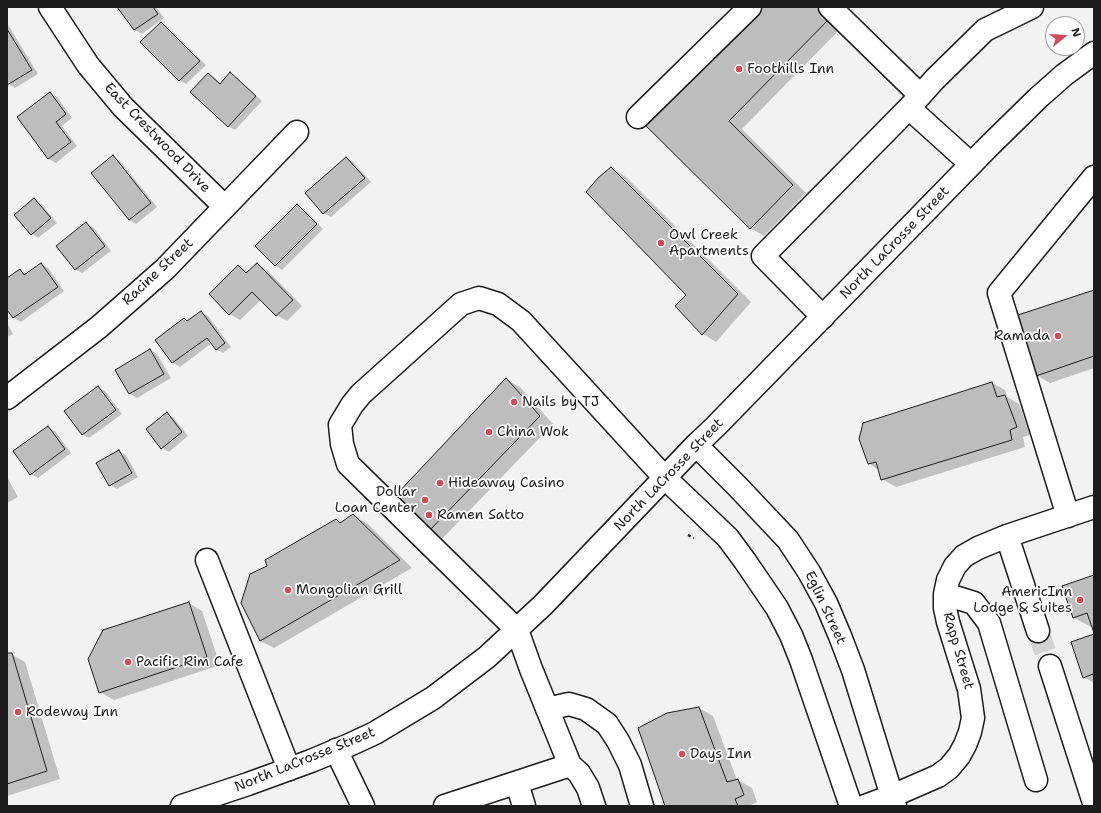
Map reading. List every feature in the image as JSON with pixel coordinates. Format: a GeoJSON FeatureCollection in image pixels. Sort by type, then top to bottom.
{"type":"FeatureCollection","features":[{"type":"Feature","properties":{"kind":"street","name":"East Crestwood Drive"},"geometry":{"type":"LineString","coordinates":[[50,7],[88,65],[123,107],[225,207]]}},
{"type":"Feature","properties":{"kind":"street"},"geometry":{"type":"LineString","coordinates":[[638,117],[750,7]]}},
{"type":"Feature","properties":{"kind":"street"},"geometry":{"type":"LineString","coordinates":[[830,7],[971,164]]}},
{"type":"Feature","properties":{"kind":"street"},"geometry":{"type":"LineString","coordinates":[[823,316],[763,256],[935,79],[985,30],[1032,7]]}},
{"type":"Feature","properties":{"kind":"street","name":"North LaCrosse Street"},"geometry":{"type":"LineString","coordinates":[[182,806],[289,769],[375,733],[433,698],[487,657],[544,605],[696,445],[716,427],[988,147],[1064,75],[1093,56]]}},
{"type":"Feature","properties":{"kind":"street","name":"Racine Street"},"geometry":{"type":"LineString","coordinates":[[7,398],[99,327],[165,269],[298,132]]}},
{"type":"Feature","properties":{"kind":"street"},"geometry":{"type":"LineString","coordinates":[[1068,516],[999,293],[1094,177]]}},
{"type":"Feature","properties":{"kind":"street"},"geometry":{"type":"LineString","coordinates":[[594,806],[588,788],[579,773],[570,765],[531,669],[517,630],[348,464],[342,444],[340,425],[352,405],[361,394],[461,304],[479,298],[498,304],[521,321],[665,478],[728,538],[745,561],[777,608],[791,635],[801,660],[850,806]]}},
{"type":"Feature","properties":{"kind":"street","name":"Eglin Street"},"geometry":{"type":"LineString","coordinates":[[696,445],[738,486],[788,540],[809,572],[826,603],[853,670],[894,801]]}},
{"type":"Feature","properties":{"kind":"street","name":"Rapp Street"},"geometry":{"type":"LineString","coordinates":[[865,806],[894,801],[938,776],[949,768],[959,756],[970,732],[973,718],[970,689],[948,622],[945,608],[945,594],[948,580],[955,566],[964,556],[978,548],[1007,536],[1094,507]]}},
{"type":"Feature","properties":{"kind":"street"},"geometry":{"type":"LineString","coordinates":[[1007,536],[1038,631]]}},
{"type":"Feature","properties":{"kind":"street"},"geometry":{"type":"LineString","coordinates":[[207,560],[289,769]]}},
{"type":"Feature","properties":{"kind":"street"},"geometry":{"type":"LineString","coordinates":[[945,594],[974,603],[989,624],[1036,780]]}},
{"type":"Feature","properties":{"kind":"street"},"geometry":{"type":"LineString","coordinates":[[1050,666],[1094,803]]}},
{"type":"Feature","properties":{"kind":"street"},"geometry":{"type":"LineString","coordinates":[[547,709],[569,704],[586,709],[607,724],[618,741],[630,765],[642,806]]}},
{"type":"Feature","properties":{"kind":"street"},"geometry":{"type":"LineString","coordinates":[[336,750],[363,806]]}},
{"type":"Feature","properties":{"kind":"street"},"geometry":{"type":"LineString","coordinates":[[445,806],[570,765]]}},
{"type":"Feature","properties":{"kind":"street"},"geometry":{"type":"LineString","coordinates":[[517,783],[524,806]]}},
{"type":"Feature","properties":{"kind":"path"},"geometry":{"type":"LineString","coordinates":[[688,535],[698,540]]}},
{"type":"Feature","properties":{"kind":"building"},"geometry":{"type":"Polygon","coordinates":[[[117,7],[153,7],[158,14],[134,30],[117,7]]]}},
{"type":"Feature","properties":{"kind":"building","name":"Foothills Inn"},"geometry":{"type":"Polygon","coordinates":[[[758,7],[822,7],[831,17],[729,121],[793,185],[750,229],[644,124],[758,7]]]}},
{"type":"Feature","properties":{"kind":"building"},"geometry":{"type":"Polygon","coordinates":[[[161,22],[200,61],[179,81],[140,42],[161,22]]]}},
{"type":"Feature","properties":{"kind":"building"},"geometry":{"type":"Polygon","coordinates":[[[7,29],[32,70],[7,85],[7,29]]]}},
{"type":"Feature","properties":{"kind":"building"},"geometry":{"type":"Polygon","coordinates":[[[230,72],[256,96],[228,127],[190,92],[208,73],[220,84],[230,72]]]}},
{"type":"Feature","properties":{"kind":"building"},"geometry":{"type":"Polygon","coordinates":[[[50,92],[66,114],[56,122],[71,142],[48,159],[17,117],[50,92]]]}},
{"type":"Feature","properties":{"kind":"building"},"geometry":{"type":"Polygon","coordinates":[[[113,155],[151,203],[129,220],[91,173],[113,155]]]}},
{"type":"Feature","properties":{"kind":"building"},"geometry":{"type":"Polygon","coordinates":[[[346,157],[365,178],[323,214],[305,193],[346,157]]]}},
{"type":"Feature","properties":{"kind":"building","name":"Owl Creek Apartments"},"geometry":{"type":"Polygon","coordinates":[[[611,167],[738,294],[702,335],[675,306],[686,295],[586,192],[599,177],[611,167]]]}},
{"type":"Feature","properties":{"kind":"building"},"geometry":{"type":"Polygon","coordinates":[[[34,198],[51,218],[31,235],[14,215],[34,198]]]}},
{"type":"Feature","properties":{"kind":"building"},"geometry":{"type":"Polygon","coordinates":[[[297,204],[317,224],[275,266],[255,246],[297,204]]]}},
{"type":"Feature","properties":{"kind":"building"},"geometry":{"type":"Polygon","coordinates":[[[86,222],[105,246],[75,270],[56,246],[86,222]]]}},
{"type":"Feature","properties":{"kind":"building"},"geometry":{"type":"Polygon","coordinates":[[[41,263],[58,287],[13,318],[7,310],[7,278],[20,269],[24,275],[41,263]]]}},
{"type":"Feature","properties":{"kind":"building"},"geometry":{"type":"Polygon","coordinates":[[[257,263],[293,300],[276,316],[252,292],[229,315],[209,294],[238,265],[246,273],[257,263]]]}},
{"type":"Feature","properties":{"kind":"building","name":"Ramada"},"geometry":{"type":"Polygon","coordinates":[[[1094,290],[1094,356],[1036,376],[1015,316],[1094,290]]]}},
{"type":"Feature","properties":{"kind":"building"},"geometry":{"type":"Polygon","coordinates":[[[201,311],[225,343],[216,350],[207,338],[172,363],[155,340],[184,318],[187,321],[201,311]]]}},
{"type":"Feature","properties":{"kind":"building"},"geometry":{"type":"Polygon","coordinates":[[[150,349],[164,374],[129,394],[115,370],[150,349]]]}},
{"type":"Feature","properties":{"kind":"building"},"geometry":{"type":"Polygon","coordinates":[[[506,378],[540,416],[429,531],[396,495],[506,378]]]}},
{"type":"Feature","properties":{"kind":"building"},"geometry":{"type":"Polygon","coordinates":[[[992,382],[997,397],[1005,395],[1017,427],[1010,430],[1012,440],[881,480],[876,462],[868,464],[859,439],[863,423],[992,382]]]}},
{"type":"Feature","properties":{"kind":"building"},"geometry":{"type":"Polygon","coordinates":[[[98,386],[116,410],[82,435],[64,411],[98,386]]]}},
{"type":"Feature","properties":{"kind":"building"},"geometry":{"type":"Polygon","coordinates":[[[167,412],[182,432],[161,449],[146,429],[167,412]]]}},
{"type":"Feature","properties":{"kind":"building"},"geometry":{"type":"Polygon","coordinates":[[[48,426],[65,449],[30,475],[13,451],[48,426]]]}},
{"type":"Feature","properties":{"kind":"building"},"geometry":{"type":"Polygon","coordinates":[[[119,450],[132,473],[109,486],[96,463],[119,450]]]}},
{"type":"Feature","properties":{"kind":"building"},"geometry":{"type":"Polygon","coordinates":[[[353,514],[400,560],[260,641],[241,603],[250,574],[267,566],[265,560],[336,519],[340,523],[353,514]]]}},
{"type":"Feature","properties":{"kind":"building","name":"AmericInn Lodge & Suites"},"geometry":{"type":"Polygon","coordinates":[[[1094,575],[1094,633],[1087,613],[1073,618],[1062,586],[1094,575]]]}},
{"type":"Feature","properties":{"kind":"building"},"geometry":{"type":"Polygon","coordinates":[[[189,602],[207,657],[99,693],[88,659],[103,630],[189,602]]]}},
{"type":"Feature","properties":{"kind":"building","name":"AmericInn Lodge & Suites"},"geometry":{"type":"Polygon","coordinates":[[[1094,634],[1094,678],[1093,674],[1083,678],[1071,642],[1094,634]]]}},
{"type":"Feature","properties":{"kind":"building","name":"Rodeway Inn"},"geometry":{"type":"Polygon","coordinates":[[[7,653],[12,653],[47,771],[7,784],[7,653]]]}},
{"type":"Feature","properties":{"kind":"building","name":"Days Inn"},"geometry":{"type":"Polygon","coordinates":[[[699,707],[727,782],[738,779],[744,795],[735,799],[738,806],[665,806],[638,728],[667,713],[699,707]]]}},
{"type":"Feature","properties":{"kind":"tunnel"},"geometry":{"type":"LineString","coordinates":[[1038,631],[1050,666]]}},
{"type":"Feature","properties":{"kind":"place","name":"Foothills Inn"},"geometry":{"type":"Point","coordinates":[739,69]}},
{"type":"Feature","properties":{"kind":"place","name":"Owl Creek Apartments"},"geometry":{"type":"Point","coordinates":[661,243]}},
{"type":"Feature","properties":{"kind":"place","name":"Ramada"},"geometry":{"type":"Point","coordinates":[1058,336]}},
{"type":"Feature","properties":{"kind":"place","name":"Nails by TJ"},"geometry":{"type":"Point","coordinates":[514,402]}},
{"type":"Feature","properties":{"kind":"place","name":"China Wok"},"geometry":{"type":"Point","coordinates":[489,432]}},
{"type":"Feature","properties":{"kind":"place","name":"Hideaway Casino"},"geometry":{"type":"Point","coordinates":[440,483]}},
{"type":"Feature","properties":{"kind":"place","name":"Dollar Loan Center"},"geometry":{"type":"Point","coordinates":[425,500]}},
{"type":"Feature","properties":{"kind":"place","name":"Ramen Satto"},"geometry":{"type":"Point","coordinates":[429,515]}},
{"type":"Feature","properties":{"kind":"place","name":"Mongolian Grill"},"geometry":{"type":"Point","coordinates":[288,590]}},
{"type":"Feature","properties":{"kind":"place","name":"AmericInn Lodge & Suites"},"geometry":{"type":"Point","coordinates":[1080,600]}},
{"type":"Feature","properties":{"kind":"place","name":"Pacific Rim Cafe"},"geometry":{"type":"Point","coordinates":[128,662]}},
{"type":"Feature","properties":{"kind":"place","name":"Rodeway Inn"},"geometry":{"type":"Point","coordinates":[18,712]}},
{"type":"Feature","properties":{"kind":"place","name":"Days Inn"},"geometry":{"type":"Point","coordinates":[682,754]}}]}
